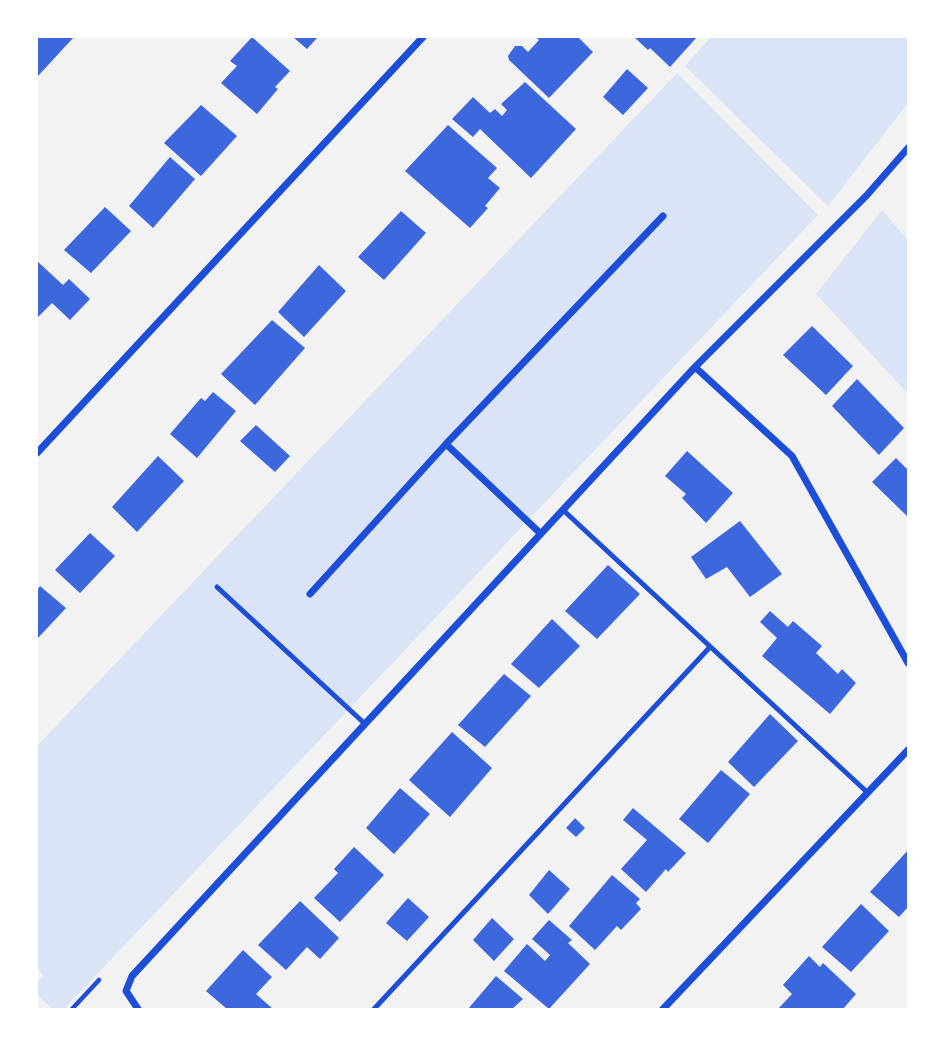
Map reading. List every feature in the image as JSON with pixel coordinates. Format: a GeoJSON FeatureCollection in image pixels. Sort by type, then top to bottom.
{"type":"FeatureCollection","features":[{"type":"Feature","properties":{"kind":"street"},"geometry":{"type":"LineString","coordinates":[[37,453],[424,37]]}},
{"type":"Feature","properties":{"kind":"street"},"geometry":{"type":"LineString","coordinates":[[138,1009],[126,991],[132,976],[695,367],[867,195],[908,148]]}},
{"type":"Feature","properties":{"kind":"street"},"geometry":{"type":"LineString","coordinates":[[310,594],[446,444],[663,216]]}},
{"type":"Feature","properties":{"kind":"street"},"geometry":{"type":"LineString","coordinates":[[695,367],[792,456],[908,663]]}},
{"type":"Feature","properties":{"kind":"street"},"geometry":{"type":"LineString","coordinates":[[446,444],[541,534]]}},
{"type":"Feature","properties":{"kind":"street"},"geometry":{"type":"LineString","coordinates":[[663,1009],[908,750]]}},
{"type":"Feature","properties":{"kind":"lane"},"geometry":{"type":"LineString","coordinates":[[563,510],[867,793]]}},
{"type":"Feature","properties":{"kind":"lane"},"geometry":{"type":"LineString","coordinates":[[217,587],[364,723]]}},
{"type":"Feature","properties":{"kind":"lane"},"geometry":{"type":"LineString","coordinates":[[374,1009],[710,647]]}},
{"type":"Feature","properties":{"kind":"path"},"geometry":{"type":"LineString","coordinates":[[72,1009],[99,980]]}},
{"type":"Feature","properties":{"kind":"shaded area"},"geometry":{"type":"Polygon","coordinates":[[[711,37],[908,37],[908,103],[828,206],[685,66],[711,37]]]}},
{"type":"Feature","properties":{"kind":"shaded area"},"geometry":{"type":"Polygon","coordinates":[[[677,73],[818,215],[64,1009],[52,1009],[37,995],[37,983],[43,976],[37,966],[37,746],[677,73]]]}},
{"type":"Feature","properties":{"kind":"shaded area"},"geometry":{"type":"Polygon","coordinates":[[[882,210],[908,240],[908,394],[816,294],[882,210]]]}},
{"type":"Feature","properties":{"kind":"building"},"geometry":{"type":"Polygon","coordinates":[[[37,37],[74,37],[37,77],[37,37]]]}},
{"type":"Feature","properties":{"kind":"building"},"geometry":{"type":"Polygon","coordinates":[[[252,37],[290,71],[275,87],[278,89],[257,114],[221,83],[237,66],[230,61],[252,37]]]}},
{"type":"Feature","properties":{"kind":"building"},"geometry":{"type":"Polygon","coordinates":[[[293,37],[318,37],[307,49],[293,37]]]}},
{"type":"Feature","properties":{"kind":"building"},"geometry":{"type":"Polygon","coordinates":[[[536,37],[578,37],[593,52],[549,98],[508,56],[515,46],[522,46],[528,52],[539,40],[536,37]]]}},
{"type":"Feature","properties":{"kind":"building"},"geometry":{"type":"Polygon","coordinates":[[[634,37],[697,37],[670,67],[634,37]]]}},
{"type":"Feature","properties":{"kind":"building"},"geometry":{"type":"Polygon","coordinates":[[[627,69],[648,88],[623,115],[603,97],[627,69]]]}},
{"type":"Feature","properties":{"kind":"building"},"geometry":{"type":"Polygon","coordinates":[[[525,82],[576,129],[531,178],[480,129],[473,137],[452,119],[473,97],[490,113],[495,109],[502,116],[507,110],[501,104],[525,82]]]}},
{"type":"Feature","properties":{"kind":"building"},"geometry":{"type":"Polygon","coordinates":[[[201,105],[237,136],[201,176],[164,143],[201,105]]]}},
{"type":"Feature","properties":{"kind":"building"},"geometry":{"type":"Polygon","coordinates":[[[448,125],[497,168],[488,178],[500,188],[485,206],[488,208],[470,228],[405,171],[448,125]]]}},
{"type":"Feature","properties":{"kind":"building"},"geometry":{"type":"Polygon","coordinates":[[[170,157],[195,179],[153,228],[129,206],[170,157]]]}},
{"type":"Feature","properties":{"kind":"building"},"geometry":{"type":"Polygon","coordinates":[[[105,207],[131,231],[91,273],[64,250],[105,207]]]}},
{"type":"Feature","properties":{"kind":"building"},"geometry":{"type":"Polygon","coordinates":[[[401,211],[426,233],[384,280],[358,257],[401,211]]]}},
{"type":"Feature","properties":{"kind":"building"},"geometry":{"type":"Polygon","coordinates":[[[37,261],[63,285],[69,279],[90,299],[70,320],[52,303],[37,318],[37,261]]]}},
{"type":"Feature","properties":{"kind":"building"},"geometry":{"type":"Polygon","coordinates":[[[319,265],[346,291],[304,337],[278,312],[319,265]]]}},
{"type":"Feature","properties":{"kind":"building"},"geometry":{"type":"Polygon","coordinates":[[[272,320],[305,348],[255,405],[221,374],[272,320]]]}},
{"type":"Feature","properties":{"kind":"building"},"geometry":{"type":"Polygon","coordinates":[[[812,326],[853,366],[826,395],[783,355],[812,326]]]}},
{"type":"Feature","properties":{"kind":"building"},"geometry":{"type":"Polygon","coordinates":[[[857,379],[904,428],[879,455],[832,406],[857,379]]]}},
{"type":"Feature","properties":{"kind":"building"},"geometry":{"type":"Polygon","coordinates":[[[213,392],[236,411],[197,458],[170,434],[201,398],[205,401],[213,392]]]}},
{"type":"Feature","properties":{"kind":"building"},"geometry":{"type":"Polygon","coordinates":[[[256,425],[290,456],[275,472],[240,441],[256,425]]]}},
{"type":"Feature","properties":{"kind":"building"},"geometry":{"type":"Polygon","coordinates":[[[687,451],[733,493],[706,523],[682,498],[686,494],[665,476],[687,451]]]}},
{"type":"Feature","properties":{"kind":"building"},"geometry":{"type":"Polygon","coordinates":[[[158,456],[184,481],[137,532],[112,507],[158,456]]]}},
{"type":"Feature","properties":{"kind":"building"},"geometry":{"type":"Polygon","coordinates":[[[896,458],[908,470],[908,517],[872,482],[896,458]]]}},
{"type":"Feature","properties":{"kind":"building"},"geometry":{"type":"Polygon","coordinates":[[[740,521],[782,574],[750,597],[727,567],[706,579],[691,557],[740,521]]]}},
{"type":"Feature","properties":{"kind":"building"},"geometry":{"type":"Polygon","coordinates":[[[90,533],[115,556],[80,593],[55,570],[90,533]]]}},
{"type":"Feature","properties":{"kind":"building"},"geometry":{"type":"Polygon","coordinates":[[[608,565],[640,594],[597,639],[565,611],[608,565]]]}},
{"type":"Feature","properties":{"kind":"building"},"geometry":{"type":"Polygon","coordinates":[[[40,586],[66,608],[37,639],[37,590],[40,586]]]}},
{"type":"Feature","properties":{"kind":"building"},"geometry":{"type":"Polygon","coordinates":[[[770,611],[788,627],[793,621],[822,646],[816,653],[838,674],[842,669],[856,683],[830,714],[762,656],[777,638],[760,622],[770,611]]]}},
{"type":"Feature","properties":{"kind":"building"},"geometry":{"type":"Polygon","coordinates":[[[552,619],[580,646],[539,688],[511,664],[552,619]]]}},
{"type":"Feature","properties":{"kind":"building"},"geometry":{"type":"Polygon","coordinates":[[[504,674],[531,696],[485,747],[458,725],[504,674]]]}},
{"type":"Feature","properties":{"kind":"building"},"geometry":{"type":"Polygon","coordinates":[[[770,714],[798,741],[754,787],[728,762],[770,714]]]}},
{"type":"Feature","properties":{"kind":"building"},"geometry":{"type":"Polygon","coordinates":[[[452,732],[492,768],[450,817],[409,780],[452,732]]]}},
{"type":"Feature","properties":{"kind":"building"},"geometry":{"type":"Polygon","coordinates":[[[721,770],[750,794],[708,843],[679,819],[721,770]]]}},
{"type":"Feature","properties":{"kind":"building"},"geometry":{"type":"Polygon","coordinates":[[[400,788],[430,814],[394,854],[366,828],[400,788]]]}},
{"type":"Feature","properties":{"kind":"building"},"geometry":{"type":"Polygon","coordinates":[[[633,808],[686,853],[668,872],[666,869],[646,892],[621,869],[647,840],[623,820],[633,808]]]}},
{"type":"Feature","properties":{"kind":"building"},"geometry":{"type":"Polygon","coordinates":[[[575,818],[585,828],[576,837],[566,828],[575,818]]]}},
{"type":"Feature","properties":{"kind":"building"},"geometry":{"type":"Polygon","coordinates":[[[354,847],[384,875],[340,922],[314,898],[338,873],[334,869],[354,847]]]}},
{"type":"Feature","properties":{"kind":"building"},"geometry":{"type":"Polygon","coordinates":[[[908,850],[908,907],[899,917],[870,892],[908,850]]]}},
{"type":"Feature","properties":{"kind":"building"},"geometry":{"type":"Polygon","coordinates":[[[549,870],[570,889],[548,914],[529,895],[549,870]]]}},
{"type":"Feature","properties":{"kind":"building"},"geometry":{"type":"Polygon","coordinates":[[[612,875],[640,899],[636,903],[641,909],[621,930],[617,926],[595,950],[569,926],[612,875]]]}},
{"type":"Feature","properties":{"kind":"building"},"geometry":{"type":"Polygon","coordinates":[[[408,898],[429,917],[407,941],[386,923],[408,898]]]}},
{"type":"Feature","properties":{"kind":"building"},"geometry":{"type":"Polygon","coordinates":[[[300,901],[339,938],[320,959],[307,947],[286,970],[258,945],[300,901]]]}},
{"type":"Feature","properties":{"kind":"building"},"geometry":{"type":"Polygon","coordinates":[[[861,904],[889,931],[851,972],[822,947],[861,904]]]}},
{"type":"Feature","properties":{"kind":"building"},"geometry":{"type":"Polygon","coordinates":[[[492,918],[514,939],[494,961],[473,940],[492,918]]]}},
{"type":"Feature","properties":{"kind":"building"},"geometry":{"type":"Polygon","coordinates":[[[549,920],[572,940],[568,943],[590,964],[549,1009],[504,971],[527,944],[545,961],[550,955],[532,939],[549,920]]]}},
{"type":"Feature","properties":{"kind":"building"},"geometry":{"type":"Polygon","coordinates":[[[243,950],[272,977],[256,994],[273,1009],[227,1009],[206,991],[243,950]]]}},
{"type":"Feature","properties":{"kind":"building"},"geometry":{"type":"Polygon","coordinates":[[[809,956],[820,967],[823,963],[856,994],[843,1009],[778,1009],[792,994],[783,985],[809,956]]]}},
{"type":"Feature","properties":{"kind":"building"},"geometry":{"type":"Polygon","coordinates":[[[496,976],[523,999],[512,1009],[468,1009],[496,976]]]}}]}
